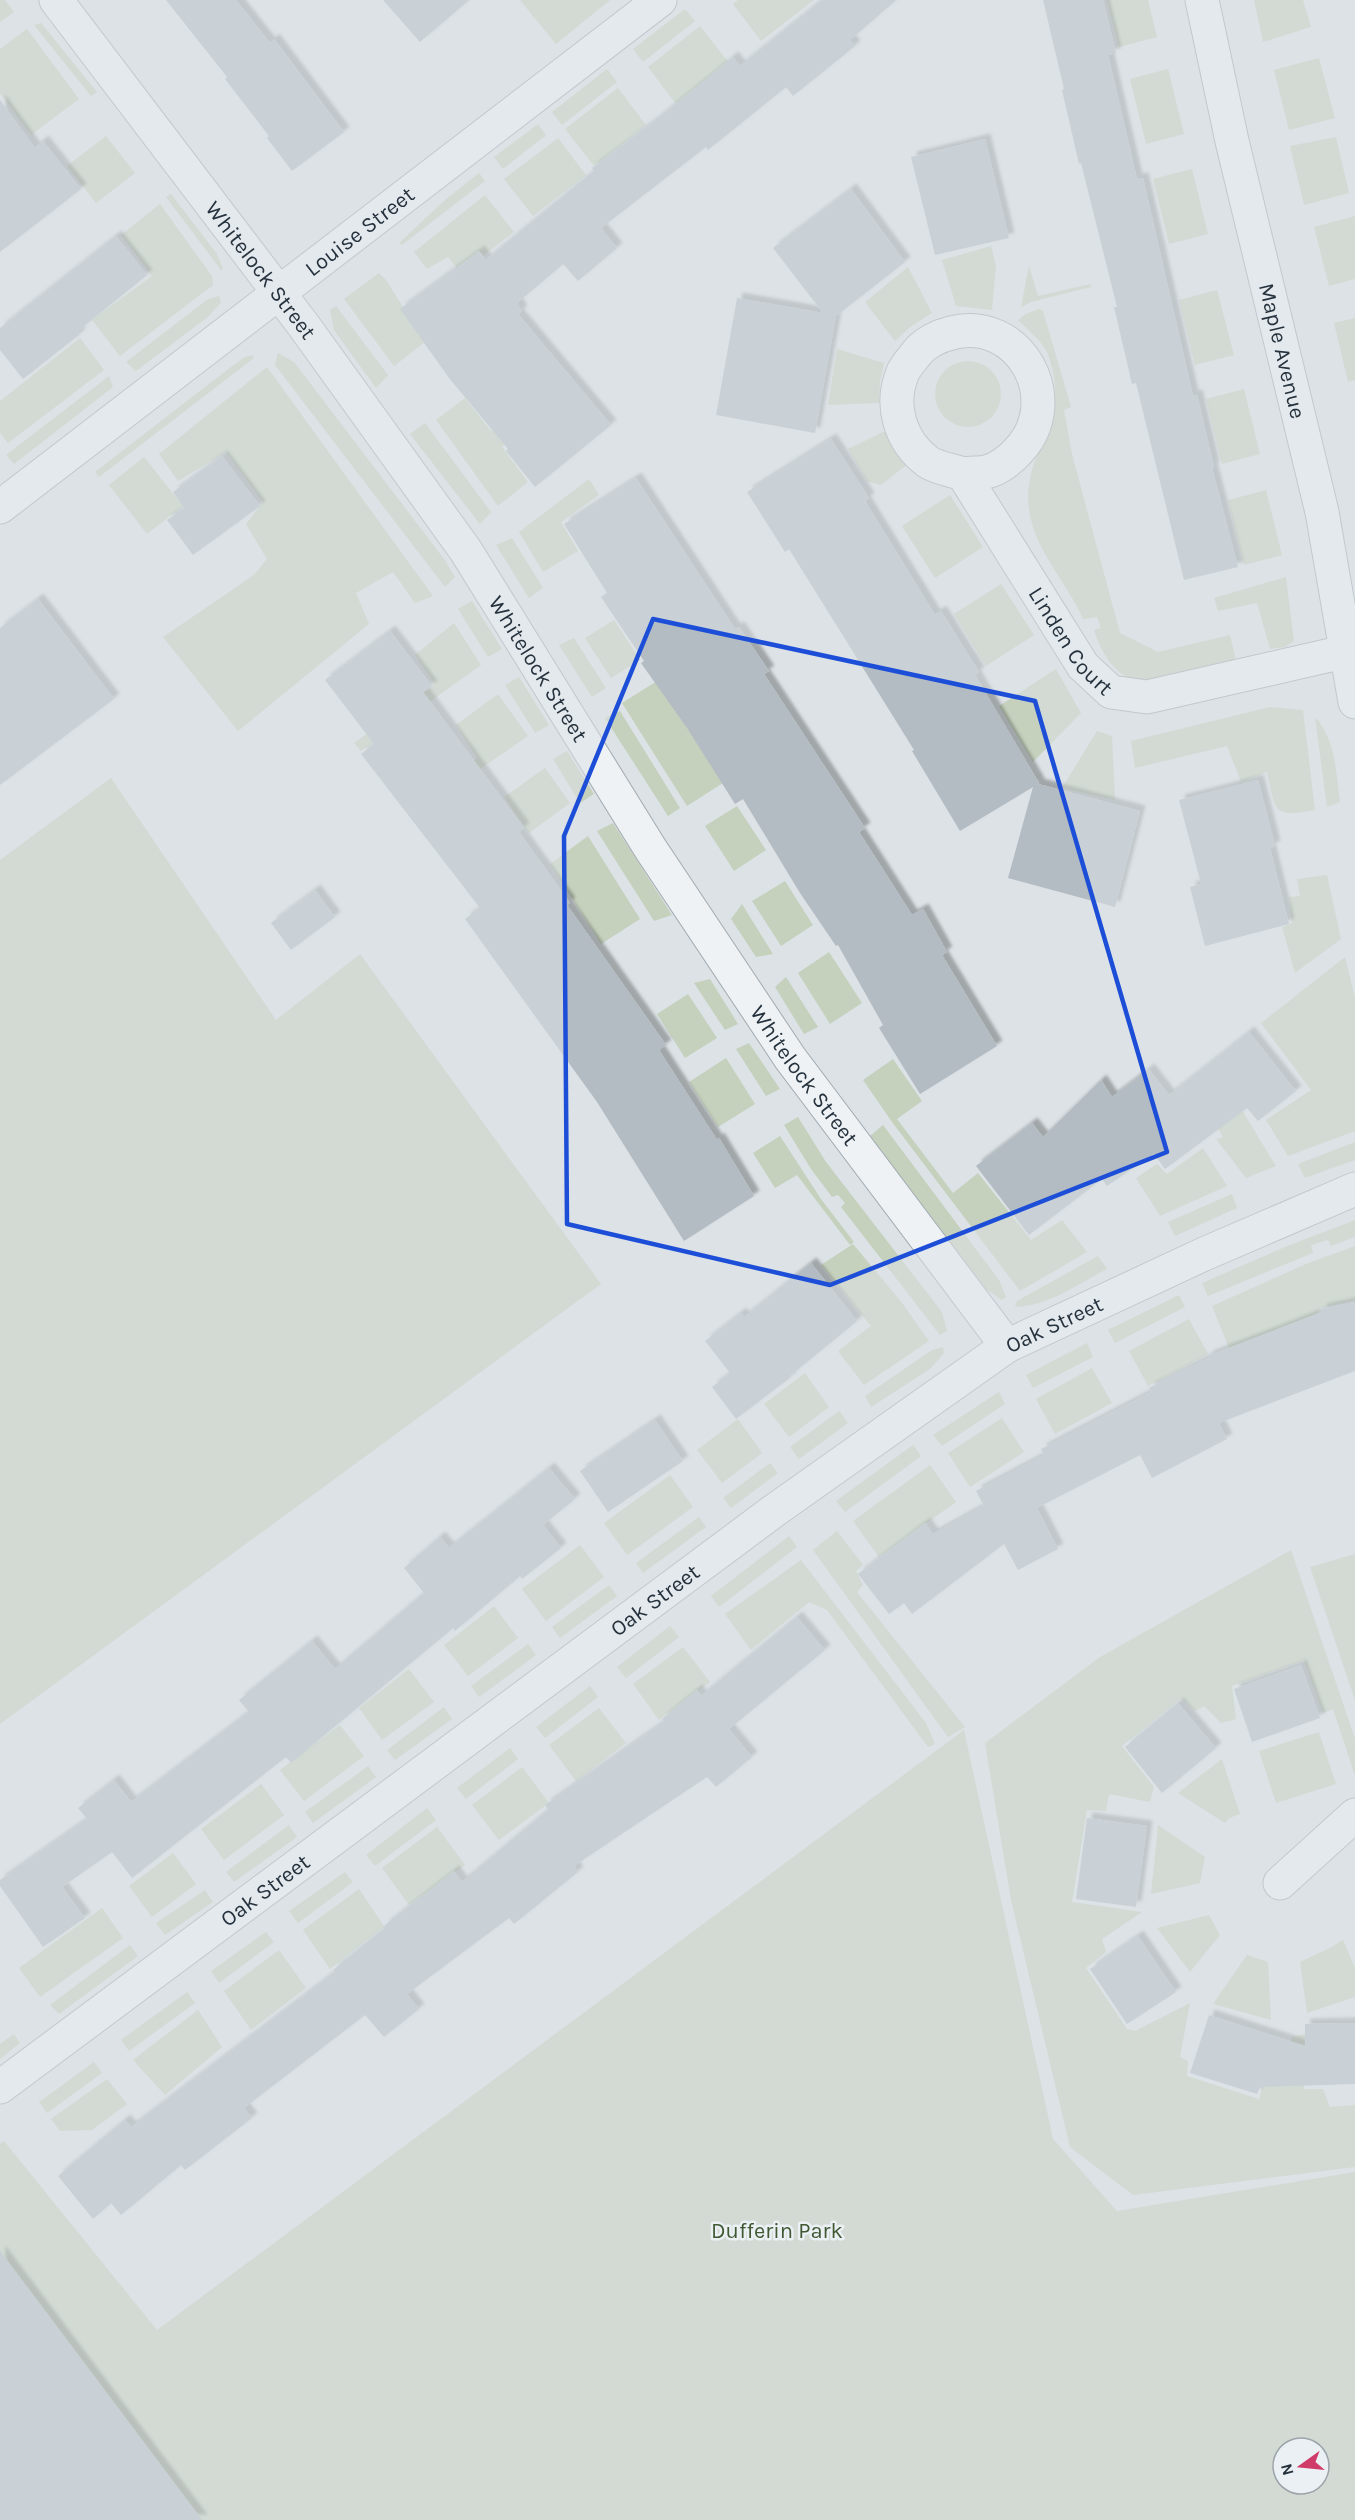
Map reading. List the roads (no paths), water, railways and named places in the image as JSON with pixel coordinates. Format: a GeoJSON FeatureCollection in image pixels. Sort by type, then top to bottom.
{"type":"FeatureCollection","features":[{"type":"Feature","properties":{"kind":"street","name":"Whitelock Street"},"geometry":{"type":"LineString","coordinates":[[56,0],[304,326],[466,551],[650,848],[806,1081],[1007,1346]]}},
{"type":"Feature","properties":{"kind":"street","name":"Louise Street"},"geometry":{"type":"LineString","coordinates":[[0,507],[660,0]]}},
{"type":"Feature","properties":{"kind":"street","name":"Maple Avenue"},"geometry":{"type":"LineString","coordinates":[[1202,0],[1232,141],[1322,512],[1348,651],[1355,702]]}},
{"type":"Feature","properties":{"kind":"street"},"geometry":{"type":"LineString","coordinates":[[960,330],[991,332],[1014,347],[1030,367],[1038,390],[1038,415],[1030,438],[1010,460],[987,472],[963,474],[930,463],[912,446],[898,420],[897,394],[903,371],[919,350],[940,336],[960,330]]}},
{"type":"Feature","properties":{"kind":"street","name":"Linden Court"},"geometry":{"type":"LineString","coordinates":[[963,474],[1083,666],[1111,692],[1147,697],[1348,651]]}},
{"type":"Feature","properties":{"kind":"street","name":"Oak Street"},"geometry":{"type":"LineString","coordinates":[[0,2087],[775,1510],[1007,1346],[1204,1254],[1355,1189]]}},
{"type":"Feature","properties":{"kind":"street"},"geometry":{"type":"LineString","coordinates":[[1280,1883],[1355,1815]]}},
{"type":"Feature","properties":{"kind":"park label","name":"Dufferin Park"},"geometry":{"type":"Point","coordinates":[777,2230]}}]}
